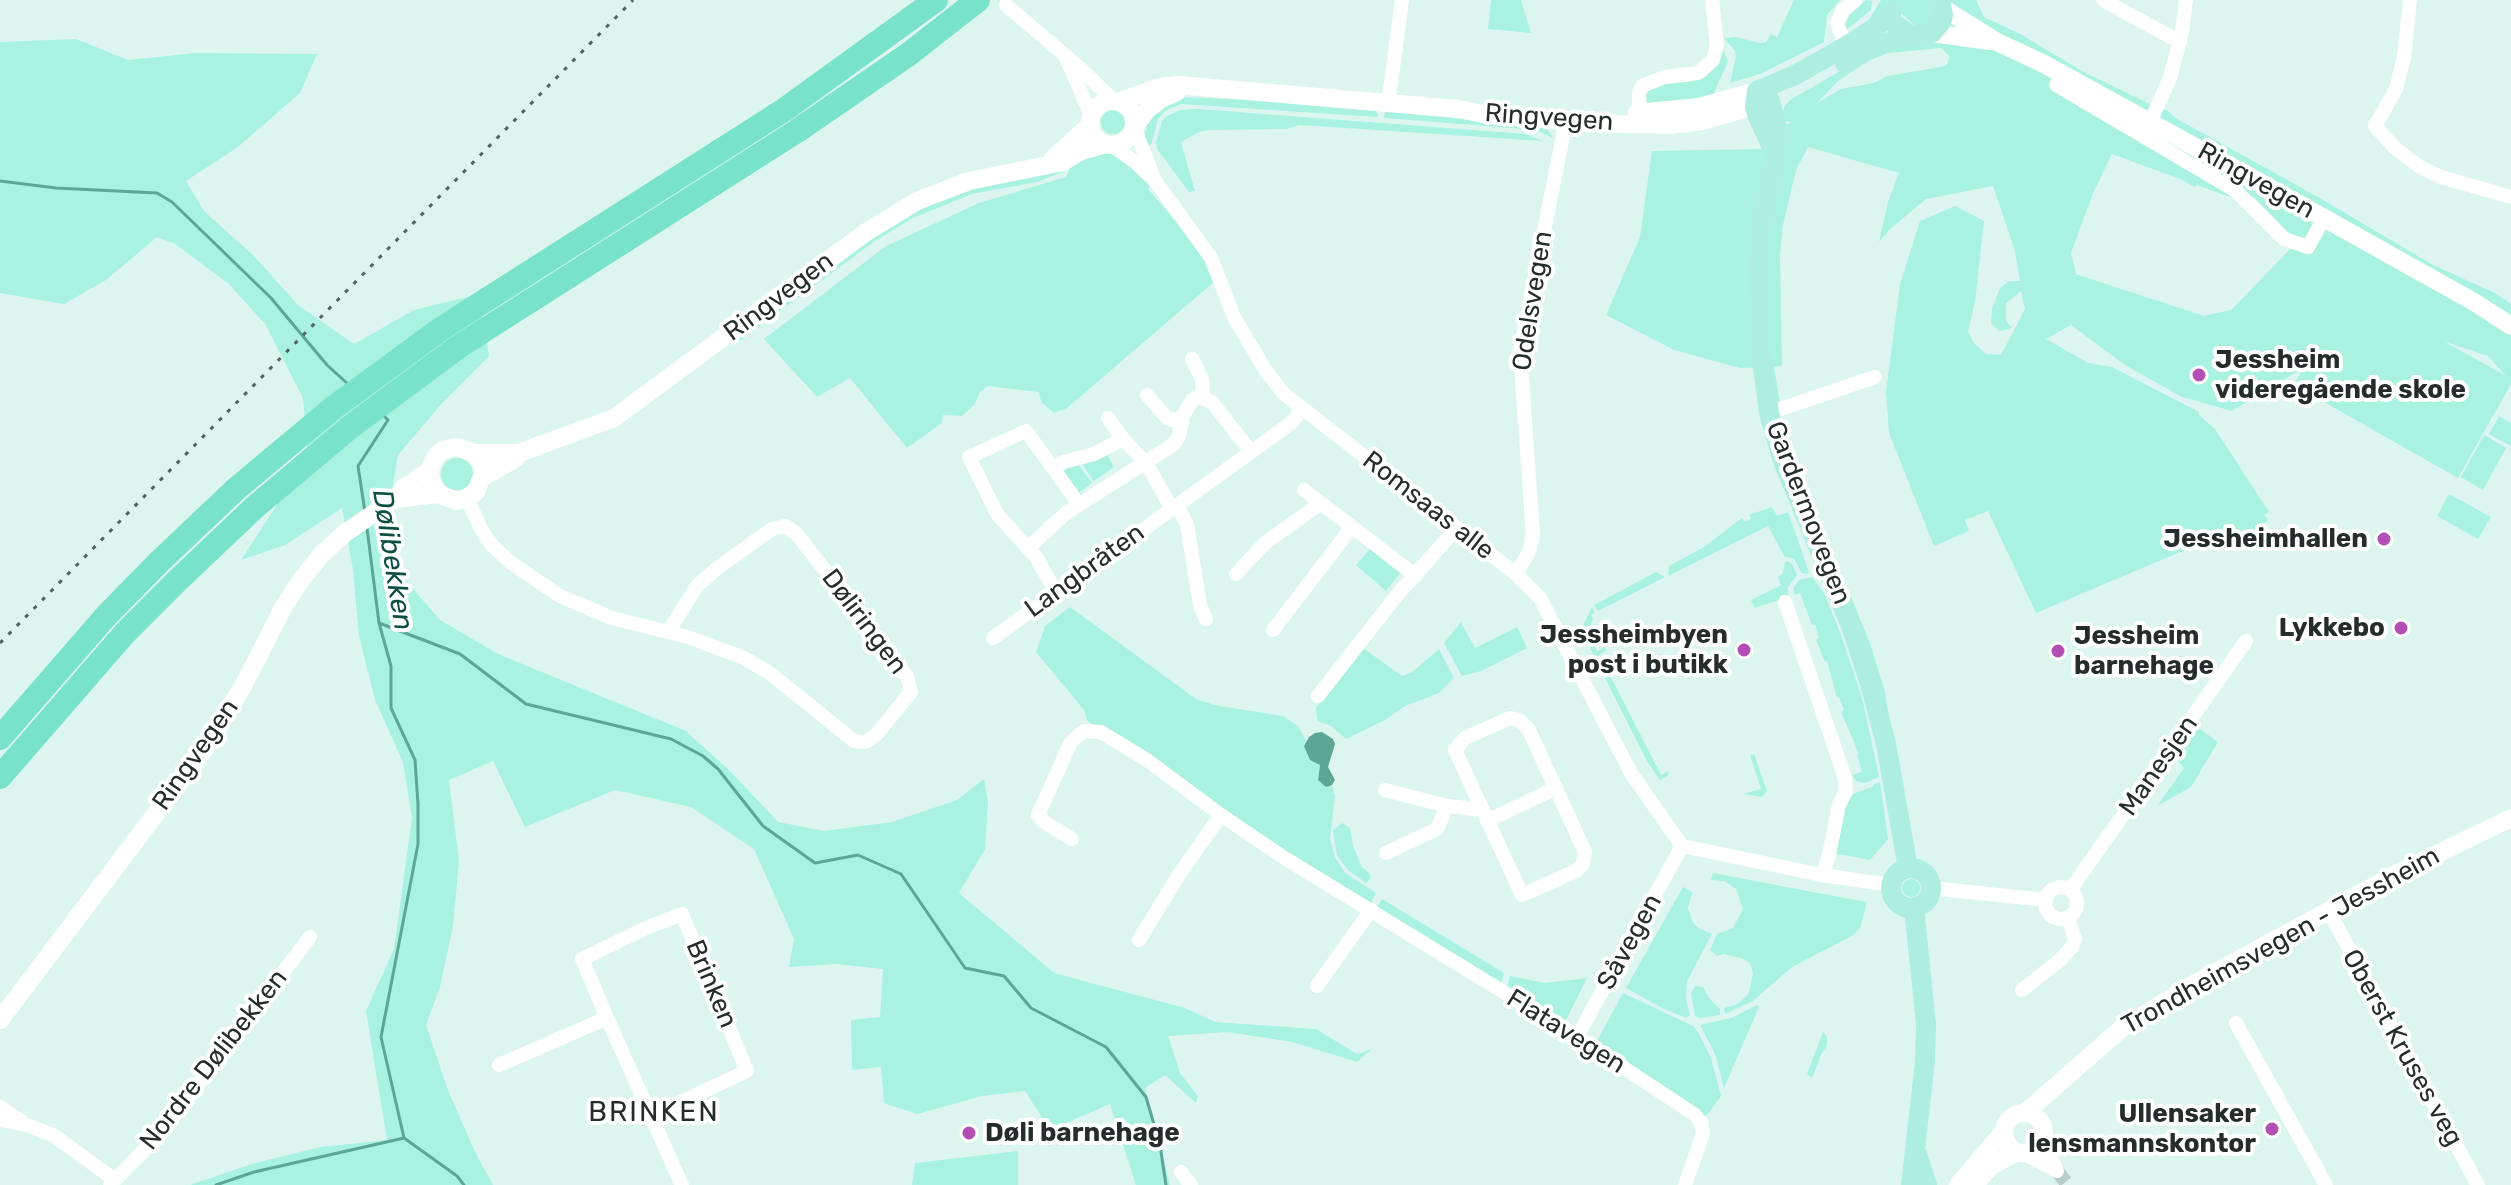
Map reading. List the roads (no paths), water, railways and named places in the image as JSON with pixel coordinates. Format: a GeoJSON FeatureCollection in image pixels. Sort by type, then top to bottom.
{"type":"FeatureCollection","features":[{"type":"Feature","properties":{"kind":"highway"},"geometry":{"type":"LineString","coordinates":[[0,738],[97,627],[160,561],[236,489],[333,408],[442,328],[784,110],[895,33],[936,0]]}},
{"type":"Feature","properties":{"kind":"highway"},"geometry":{"type":"LineString","coordinates":[[0,777],[125,633],[255,507],[349,428],[458,347],[797,131],[909,54],[978,0]]}},
{"type":"Feature","properties":{"kind":"main road","name":"Ringvegen"},"geometry":{"type":"LineString","coordinates":[[1942,4],[2059,79],[2150,122],[2474,302],[2511,326]]}},
{"type":"Feature","properties":{"kind":"main road"},"geometry":{"type":"LineString","coordinates":[[1761,100],[1795,75],[1848,53],[1907,35],[1920,37],[1932,33],[1941,22],[1942,4]]}},
{"type":"Feature","properties":{"kind":"main road"},"geometry":{"type":"LineString","coordinates":[[1848,53],[1894,5]]}},
{"type":"Feature","properties":{"kind":"main road"},"geometry":{"type":"LineString","coordinates":[[1894,5],[1896,25],[1907,35]]}},
{"type":"Feature","properties":{"kind":"main road","name":"Ringvegen"},"geometry":{"type":"LineString","coordinates":[[1932,33],[1997,42]]}},
{"type":"Feature","properties":{"kind":"main road","name":"Ringvegen"},"geometry":{"type":"LineString","coordinates":[[1134,127],[1148,109],[1161,99],[1195,86]]}},
{"type":"Feature","properties":{"kind":"main road","name":"Ringvegen"},"geometry":{"type":"LineString","coordinates":[[1116,101],[1160,87],[1195,86],[1566,121],[1640,118],[1761,100]]}},
{"type":"Feature","properties":{"kind":"main road","name":"Gardermovegen"},"geometry":{"type":"LineString","coordinates":[[1761,100],[1779,136],[1758,258],[1760,345],[1769,413],[1783,461],[1851,626],[1871,687],[1886,744],[1908,868]]}},
{"type":"Feature","properties":{"kind":"main road"},"geometry":{"type":"LineString","coordinates":[[1049,164],[1091,120],[1100,104],[1116,101],[1131,112],[1134,127],[1125,140],[1108,144],[1097,138],[1091,120]]}},
{"type":"Feature","properties":{"kind":"main road","name":"Ringvegen"},"geometry":{"type":"LineString","coordinates":[[1458,109],[1488,106],[1640,118]]}},
{"type":"Feature","properties":{"kind":"main road","name":"Ringvegen"},"geometry":{"type":"LineString","coordinates":[[474,453],[519,453],[589,429],[636,404],[899,211],[940,191],[969,181],[1063,162],[1081,151],[1108,144]]}},
{"type":"Feature","properties":{"kind":"main road"},"geometry":{"type":"LineString","coordinates":[[461,447],[474,453],[482,465],[483,477],[476,492],[467,498],[449,500],[438,494],[431,481],[430,470],[435,457],[447,448],[461,447]]}},
{"type":"Feature","properties":{"kind":"main road","name":"Ringvegen"},"geometry":{"type":"LineString","coordinates":[[483,477],[515,459],[519,453]]}},
{"type":"Feature","properties":{"kind":"main road","name":"Ringvegen"},"geometry":{"type":"LineString","coordinates":[[0,1020],[207,746],[224,720],[276,619],[301,580],[322,554],[345,533],[395,499],[404,488],[430,470]]}},
{"type":"Feature","properties":{"kind":"main road","name":"Ringvegen"},"geometry":{"type":"LineString","coordinates":[[395,499],[438,494]]}},
{"type":"Feature","properties":{"kind":"main road","name":"Trondheimsvegen - Jessheim"},"geometry":{"type":"LineString","coordinates":[[2025,1113],[2122,1028],[2196,983],[2328,910],[2510,822]]}},
{"type":"Feature","properties":{"kind":"main road"},"geometry":{"type":"LineString","coordinates":[[1908,868],[1924,873],[1931,888],[1926,901],[1914,908],[1895,900],[1891,885],[1896,874],[1908,868]]}},
{"type":"Feature","properties":{"kind":"main road"},"geometry":{"type":"LineString","coordinates":[[1911,1185],[1926,1024],[1914,908]]}},
{"type":"Feature","properties":{"kind":"main road","name":"Trondheimsvegen - Jessheim"},"geometry":{"type":"LineString","coordinates":[[2044,1133],[2063,1081]]}},
{"type":"Feature","properties":{"kind":"main road"},"geometry":{"type":"LineString","coordinates":[[1958,1185],[2014,1116],[2025,1113],[2037,1118],[2044,1133],[2034,1151],[2020,1153],[1991,1166],[1975,1185]]}},
{"type":"Feature","properties":{"kind":"main road"},"geometry":{"type":"LineString","coordinates":[[2004,1131],[2007,1144],[2020,1153]]}},
{"type":"Feature","properties":{"kind":"main road"},"geometry":{"type":"LineString","coordinates":[[1916,1150],[1927,1185]]}},
{"type":"Feature","properties":{"kind":"street"},"geometry":{"type":"LineString","coordinates":[[1388,105],[1402,0]]}},
{"type":"Feature","properties":{"kind":"street","name":"Ringvegen"},"geometry":{"type":"LineString","coordinates":[[1640,118],[1639,94],[1642,86],[1665,77],[1698,73],[1713,60],[1717,45],[1712,0]]}},
{"type":"Feature","properties":{"kind":"street"},"geometry":{"type":"LineString","coordinates":[[1848,53],[1837,23],[1843,10],[1855,0]]}},
{"type":"Feature","properties":{"kind":"street"},"geometry":{"type":"LineString","coordinates":[[2103,0],[2180,42]]}},
{"type":"Feature","properties":{"kind":"street"},"geometry":{"type":"LineString","coordinates":[[2150,122],[2170,78],[2180,42],[2186,0]]}},
{"type":"Feature","properties":{"kind":"street"},"geometry":{"type":"LineString","coordinates":[[2410,0],[2399,78],[2390,102],[2375,126],[2395,148],[2420,167],[2441,177],[2511,197]]}},
{"type":"Feature","properties":{"kind":"street"},"geometry":{"type":"LineString","coordinates":[[1006,5],[1116,101]]}},
{"type":"Feature","properties":{"kind":"street"},"geometry":{"type":"LineString","coordinates":[[1066,58],[1091,120]]}},
{"type":"Feature","properties":{"kind":"street"},"geometry":{"type":"LineString","coordinates":[[2059,79],[2236,191],[2284,239],[2308,247],[2324,218]]}},
{"type":"Feature","properties":{"kind":"street","name":"Odelsvegen"},"geometry":{"type":"LineString","coordinates":[[1516,574],[1529,552],[1533,535],[1520,351],[1566,121]]}},
{"type":"Feature","properties":{"kind":"street","name":"Romsaas alle"},"geometry":{"type":"LineString","coordinates":[[1134,127],[1156,182]]}},
{"type":"Feature","properties":{"kind":"street","name":"Romsaas alle"},"geometry":{"type":"LineString","coordinates":[[1108,144],[1134,161],[1156,182],[1211,258],[1234,317],[1266,371],[1284,394],[1516,574],[1540,598],[1631,773],[1682,846]]}},
{"type":"Feature","properties":{"kind":"street"},"geometry":{"type":"LineString","coordinates":[[1192,359],[1202,379],[1203,397]]}},
{"type":"Feature","properties":{"kind":"street"},"geometry":{"type":"LineString","coordinates":[[1769,413],[1875,377]]}},
{"type":"Feature","properties":{"kind":"street"},"geometry":{"type":"LineString","coordinates":[[1147,395],[1167,418],[1182,423]]}},
{"type":"Feature","properties":{"kind":"street"},"geometry":{"type":"LineString","coordinates":[[1028,548],[1079,504],[1174,444],[1193,399],[1203,397],[1212,402],[1251,452]]}},
{"type":"Feature","properties":{"kind":"street","name":"Langbråten"},"geometry":{"type":"LineString","coordinates":[[993,638],[1291,423],[1302,410]]}},
{"type":"Feature","properties":{"kind":"street"},"geometry":{"type":"LineString","coordinates":[[1108,418],[1146,463],[1175,508]]}},
{"type":"Feature","properties":{"kind":"street"},"geometry":{"type":"LineString","coordinates":[[1056,592],[1028,548],[991,505],[969,457],[1026,431],[1079,504]]}},
{"type":"Feature","properties":{"kind":"street"},"geometry":{"type":"LineString","coordinates":[[1053,468],[1094,454],[1123,439]]}},
{"type":"Feature","properties":{"kind":"street"},"geometry":{"type":"LineString","coordinates":[[1304,490],[1416,576]]}},
{"type":"Feature","properties":{"kind":"street","name":"Døliringen"},"geometry":{"type":"LineString","coordinates":[[467,498],[492,545],[560,596],[599,613],[744,658],[800,696],[854,741],[865,742],[875,736],[911,692],[907,676],[796,533],[785,526],[772,529],[697,586],[668,632]]}},
{"type":"Feature","properties":{"kind":"street"},"geometry":{"type":"LineString","coordinates":[[1236,574],[1265,543],[1321,503]]}},
{"type":"Feature","properties":{"kind":"street","name":"Langbråten"},"geometry":{"type":"LineString","coordinates":[[1175,508],[1187,524],[1200,605],[1206,619]]}},
{"type":"Feature","properties":{"kind":"street"},"geometry":{"type":"LineString","coordinates":[[1273,630],[1352,527]]}},
{"type":"Feature","properties":{"kind":"street"},"geometry":{"type":"LineString","coordinates":[[1318,696],[1398,594],[1456,529]]}},
{"type":"Feature","properties":{"kind":"street"},"geometry":{"type":"LineString","coordinates":[[1785,602],[1845,778],[1846,791],[1839,805],[1822,875]]}},
{"type":"Feature","properties":{"kind":"street","name":"Manesjen"},"geometry":{"type":"LineString","coordinates":[[2070,890],[2246,641]]}},
{"type":"Feature","properties":{"kind":"street"},"geometry":{"type":"LineString","coordinates":[[1510,718],[1519,720],[1529,730],[1586,859],[1576,871],[1522,895],[1484,816],[1455,750],[1465,738],[1510,718]]}},
{"type":"Feature","properties":{"kind":"street","name":"Flatavegen"},"geometry":{"type":"LineString","coordinates":[[1072,839],[1038,815],[1071,742],[1084,731],[1101,732],[1221,815],[1577,1037],[1694,1114],[1701,1122],[1702,1142],[1685,1185]]}},
{"type":"Feature","properties":{"kind":"street"},"geometry":{"type":"LineString","coordinates":[[1385,790],[1484,816],[1556,788]]}},
{"type":"Feature","properties":{"kind":"street"},"geometry":{"type":"LineString","coordinates":[[1386,853],[1437,829],[1447,806]]}},
{"type":"Feature","properties":{"kind":"street"},"geometry":{"type":"LineString","coordinates":[[1139,940],[1180,873],[1221,815]]}},
{"type":"Feature","properties":{"kind":"street"},"geometry":{"type":"LineString","coordinates":[[1682,846],[1822,875],[1891,885]]}},
{"type":"Feature","properties":{"kind":"street","name":"Såvegen"},"geometry":{"type":"LineString","coordinates":[[1577,1037],[1682,846]]}},
{"type":"Feature","properties":{"kind":"street"},"geometry":{"type":"LineString","coordinates":[[2061,887],[2070,890],[2075,895],[2077,907],[2068,918],[2051,916],[2046,900],[2054,889],[2061,887]]}},
{"type":"Feature","properties":{"kind":"street"},"geometry":{"type":"LineString","coordinates":[[1931,888],[2046,900]]}},
{"type":"Feature","properties":{"kind":"street"},"geometry":{"type":"LineString","coordinates":[[1317,986],[1371,910]]}},
{"type":"Feature","properties":{"kind":"street","name":"Oberst Kruses veg"},"geometry":{"type":"LineString","coordinates":[[2328,910],[2478,1185]]}},
{"type":"Feature","properties":{"kind":"street","name":"Brinken"},"geometry":{"type":"LineString","coordinates":[[651,1116],[747,1071],[682,914],[582,959],[607,1018],[651,1116],[682,1185]]}},
{"type":"Feature","properties":{"kind":"street"},"geometry":{"type":"LineString","coordinates":[[2022,990],[2072,947],[2075,939],[2068,918]]}},
{"type":"Feature","properties":{"kind":"street","name":"Nordre Dølibekken"},"geometry":{"type":"LineString","coordinates":[[113,1183],[161,1133],[310,937]]}},
{"type":"Feature","properties":{"kind":"street"},"geometry":{"type":"LineString","coordinates":[[499,1065],[607,1018]]}},
{"type":"Feature","properties":{"kind":"street"},"geometry":{"type":"LineString","coordinates":[[2236,1023],[2326,1185]]}},
{"type":"Feature","properties":{"kind":"street"},"geometry":{"type":"LineString","coordinates":[[0,1107],[24,1124],[63,1141],[113,1183]]}},
{"type":"Feature","properties":{"kind":"street"},"geometry":{"type":"LineString","coordinates":[[0,1120],[24,1124]]}},
{"type":"Feature","properties":{"kind":"street"},"geometry":{"type":"LineString","coordinates":[[2020,1153],[2057,1171],[2044,1133]]}},
{"type":"Feature","properties":{"kind":"street"},"geometry":{"type":"LineString","coordinates":[[1181,1172],[1191,1185]]}},
{"type":"Feature","properties":{"kind":"waterway","name":"Dølibekken"},"geometry":{"type":"LineString","coordinates":[[0,181],[56,188],[157,193],[172,202],[271,298],[327,365],[348,384]]}},
{"type":"Feature","properties":{"kind":"waterway","name":"Dølibekken"},"geometry":{"type":"LineString","coordinates":[[365,512],[358,466],[388,420],[384,416]]}},
{"type":"Feature","properties":{"kind":"waterway","name":"Dølibekken"},"geometry":{"type":"LineString","coordinates":[[367,528],[379,623],[391,666],[391,708],[415,760],[418,804],[418,844],[381,1037],[404,1138]]}},
{"type":"Feature","properties":{"kind":"waterway"},"geometry":{"type":"LineString","coordinates":[[379,623],[460,654],[526,704],[671,739],[703,756],[718,769],[763,826],[815,863],[858,855],[901,874],[965,968],[1004,976],[1031,1008],[1106,1047],[1146,1097],[1160,1145],[1166,1185]]}},
{"type":"Feature","properties":{"kind":"waterway"},"geometry":{"type":"LineString","coordinates":[[216,1185],[254,1172],[404,1138],[457,1176],[464,1185]]}},
{"type":"Feature","properties":{"kind":"tunnel"},"geometry":{"type":"LineString","coordinates":[[2057,1171],[2068,1185]]}},
{"type":"Feature","properties":{"kind":"railway"},"geometry":{"type":"LineString","coordinates":[[0,643],[633,0]]}},
{"type":"Feature","properties":{"kind":"place","name":"Jessheim videregående skole"},"geometry":{"type":"Point","coordinates":[2199,375]}},
{"type":"Feature","properties":{"kind":"place","name":"Jessheimhallen"},"geometry":{"type":"Point","coordinates":[2384,539]}},
{"type":"Feature","properties":{"kind":"place","name":"Lykkebo"},"geometry":{"type":"Point","coordinates":[2401,628]}},
{"type":"Feature","properties":{"kind":"place","name":"Jessheimbyen post i butikk"},"geometry":{"type":"Point","coordinates":[1744,650]}},
{"type":"Feature","properties":{"kind":"place","name":"Jessheim barnehage"},"geometry":{"type":"Point","coordinates":[2058,651]}},
{"type":"Feature","properties":{"kind":"place","name":"Ullensaker lensmannskontor"},"geometry":{"type":"Point","coordinates":[2272,1129]}},
{"type":"Feature","properties":{"kind":"place","name":"Døli barnehage"},"geometry":{"type":"Point","coordinates":[969,1133]}},
{"type":"Feature","properties":{"kind":"district","name":"BRINKEN"},"geometry":{"type":"Point","coordinates":[654,1113]}}]}
